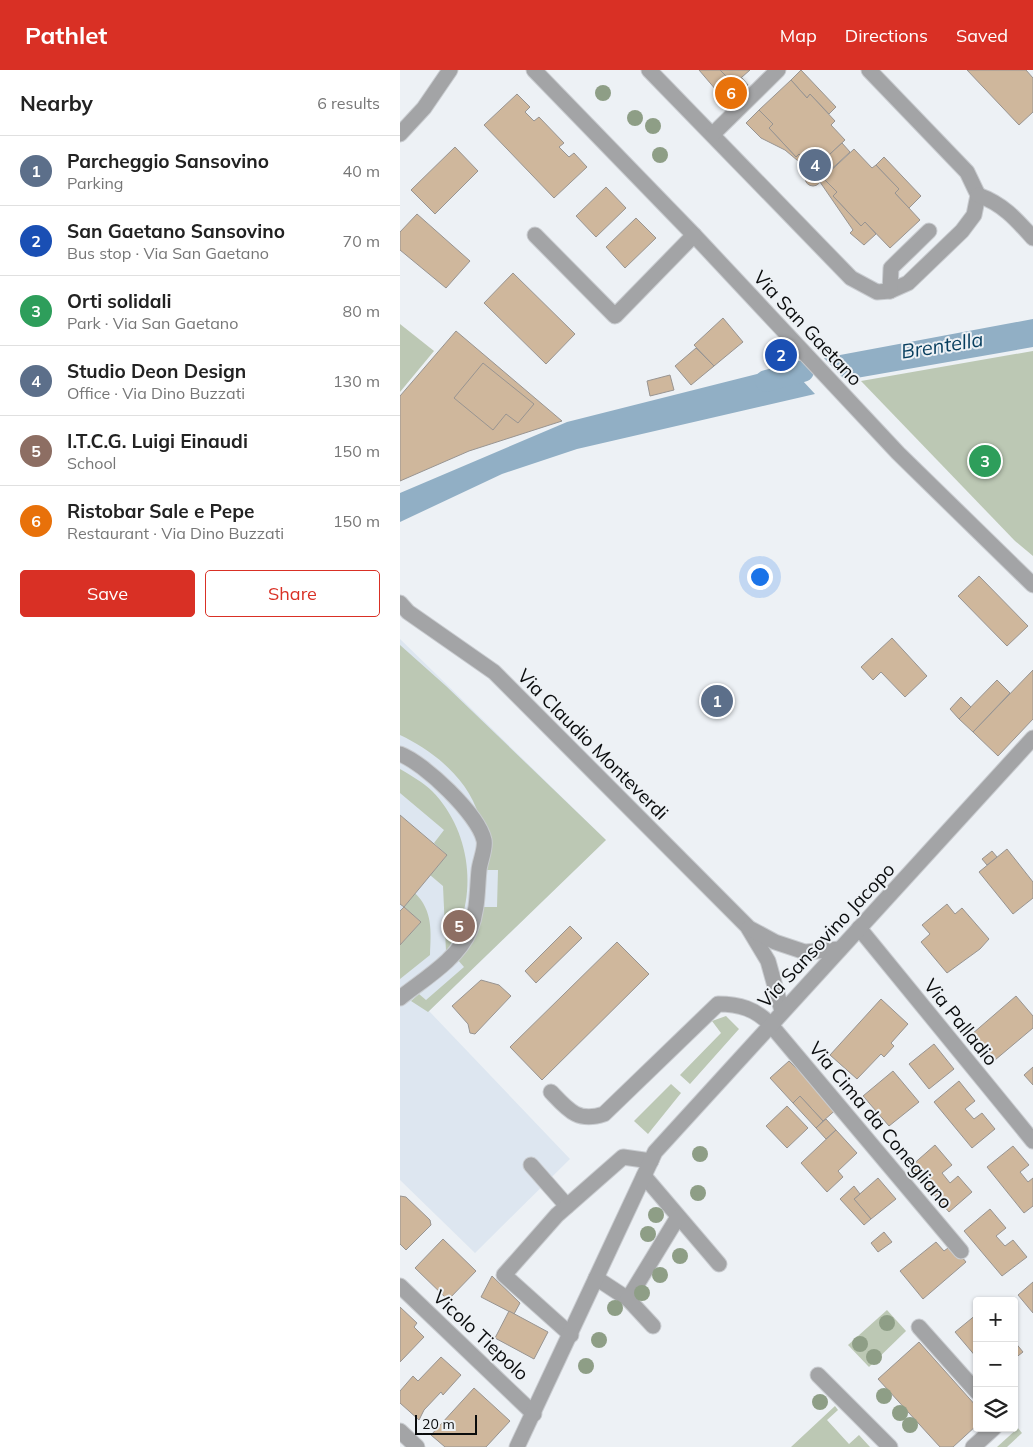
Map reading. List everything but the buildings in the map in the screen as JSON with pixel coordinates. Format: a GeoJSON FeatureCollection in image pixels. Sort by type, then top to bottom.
{"type":"FeatureCollection","features":[{"type":"Feature","properties":{"kind":"street"},"geometry":{"type":"LineString","coordinates":[[400,134],[424,108],[450,70]]}},
{"type":"Feature","properties":{"kind":"street","name":"Via San Gaetano"},"geometry":{"type":"LineString","coordinates":[[534,70],[694,235],[898,453],[1033,585]]}},
{"type":"Feature","properties":{"kind":"street","name":"Via San Gaetano"},"geometry":{"type":"LineString","coordinates":[[542,70],[558,95]]}},
{"type":"Feature","properties":{"kind":"street"},"geometry":{"type":"LineString","coordinates":[[649,70],[851,278],[878,292],[890,291],[908,283],[962,231],[974,214],[978,194],[967,172],[868,70]]}},
{"type":"Feature","properties":{"kind":"street"},"geometry":{"type":"LineString","coordinates":[[713,134],[778,70]]}},
{"type":"Feature","properties":{"kind":"street"},"geometry":{"type":"LineString","coordinates":[[978,194],[996,201],[1009,211],[1033,238]]}},
{"type":"Feature","properties":{"kind":"street"},"geometry":{"type":"LineString","coordinates":[[890,291],[891,268],[929,231]]}},
{"type":"Feature","properties":{"kind":"street"},"geometry":{"type":"LineString","coordinates":[[535,235],[615,316],[694,235]]}},
{"type":"Feature","properties":{"kind":"street","name":"Via Claudio Monteverdi"},"geometry":{"type":"LineString","coordinates":[[400,604],[408,612],[494,672],[746,926],[768,961],[782,1011]]}},
{"type":"Feature","properties":{"kind":"street","name":"Via Sansovino Jacopo"},"geometry":{"type":"LineString","coordinates":[[517,1447],[651,1161],[665,1140],[1033,738]]}},
{"type":"Feature","properties":{"kind":"street"},"geometry":{"type":"LineString","coordinates":[[400,754],[411,758],[432,774],[477,826],[484,840],[479,869],[478,899],[470,931],[448,962],[400,998]]}},
{"type":"Feature","properties":{"kind":"street","name":"Via Claudio Monteverdi"},"geometry":{"type":"LineString","coordinates":[[746,926],[775,942],[805,952],[840,949]]}},
{"type":"Feature","properties":{"kind":"street","name":"Via Palladio"},"geometry":{"type":"LineString","coordinates":[[859,928],[1033,1141]]}},
{"type":"Feature","properties":{"kind":"street","name":"Via Cima da Conegliano"},"geometry":{"type":"LineString","coordinates":[[551,1092],[567,1109],[577,1116],[592,1118],[604,1114],[616,1105],[718,1004],[734,1004],[752,1010],[770,1024],[961,1251]]}},
{"type":"Feature","properties":{"kind":"street"},"geometry":{"type":"LineString","coordinates":[[571,1335],[504,1275],[568,1206],[623,1156],[651,1161]]}},
{"type":"Feature","properties":{"kind":"street"},"geometry":{"type":"LineString","coordinates":[[531,1164],[568,1206]]}},
{"type":"Feature","properties":{"kind":"street"},"geometry":{"type":"LineString","coordinates":[[644,1176],[719,1264]]}},
{"type":"Feature","properties":{"kind":"street"},"geometry":{"type":"LineString","coordinates":[[628,1299],[678,1217]]}},
{"type":"Feature","properties":{"kind":"street"},"geometry":{"type":"LineString","coordinates":[[596,1278],[628,1299],[653,1326]]}},
{"type":"Feature","properties":{"kind":"street","name":"Vicolo Tiepolo"},"geometry":{"type":"LineString","coordinates":[[400,1286],[534,1414]]}},
{"type":"Feature","properties":{"kind":"street"},"geometry":{"type":"LineString","coordinates":[[919,1326],[973,1387]]}},
{"type":"Feature","properties":{"kind":"street"},"geometry":{"type":"LineString","coordinates":[[818,1376],[890,1447]]}},
{"type":"Feature","properties":{"kind":"street"},"geometry":{"type":"LineString","coordinates":[[400,1431],[417,1447]]}},
{"type":"Feature","properties":{"kind":"street"},"geometry":{"type":"LineString","coordinates":[[973,1447],[990,1432]]}},
{"type":"Feature","properties":{"kind":"shaded area"},"geometry":{"type":"Polygon","coordinates":[[[400,639],[606,840],[429,1011],[570,1159],[475,1253],[400,1180],[400,639]]]}},
{"type":"Feature","properties":{"kind":"green space"},"geometry":{"type":"Polygon","coordinates":[[[400,324],[434,351],[400,392],[400,324]]]}},
{"type":"Feature","properties":{"kind":"green space"},"geometry":{"type":"Polygon","coordinates":[[[1033,351],[1033,556],[1015,541],[861,381],[1033,351]]]}},
{"type":"Feature","properties":{"kind":"green space"},"geometry":{"type":"Polygon","coordinates":[[[400,645],[446,686],[606,840],[428,1012],[411,1001],[419,994],[426,1000],[464,967],[457,959],[483,907],[497,907],[498,870],[486,870],[481,822],[467,790],[458,778],[437,758],[400,735],[400,645]]]}},
{"type":"Feature","properties":{"kind":"green space"},"geometry":{"type":"Polygon","coordinates":[[[400,769],[429,788],[446,808],[457,828],[464,848],[467,891],[464,913],[457,933],[446,952],[443,886],[430,875],[447,855],[434,843],[444,830],[400,793],[400,769]]]}},
{"type":"Feature","properties":{"kind":"green space"},"geometry":{"type":"Polygon","coordinates":[[[415,893],[425,907],[430,922],[430,955],[400,979],[400,945],[421,922],[404,907],[415,893]]]}},
{"type":"Feature","properties":{"kind":"green space"},"geometry":{"type":"Polygon","coordinates":[[[726,1016],[739,1029],[690,1084],[680,1075],[721,1033],[712,1021],[726,1016]]]}},
{"type":"Feature","properties":{"kind":"green space"},"geometry":{"type":"Polygon","coordinates":[[[671,1084],[681,1093],[648,1134],[634,1121],[671,1084]]]}},
{"type":"Feature","properties":{"kind":"green space"},"geometry":{"type":"Polygon","coordinates":[[[887,1310],[906,1331],[869,1367],[848,1345],[887,1310]]]}},
{"type":"Feature","properties":{"kind":"green space"},"geometry":{"type":"Polygon","coordinates":[[[835,1406],[838,1410],[827,1420],[849,1444],[859,1435],[870,1447],[791,1447],[835,1406]]]}},
{"type":"Feature","properties":{"kind":"green space"},"geometry":{"type":"Polygon","coordinates":[[[1018,1428],[1022,1433],[1007,1447],[997,1447],[1014,1432],[1018,1432],[1018,1428]]]}},
{"type":"Feature","properties":{"kind":"water","name":"Brentella"},"geometry":{"type":"Polygon","coordinates":[[[1033,319],[1033,347],[845,380],[824,358],[1033,319]]]}},
{"type":"Feature","properties":{"kind":"water"},"geometry":{"type":"Polygon","coordinates":[[[789,366],[815,394],[577,449],[502,474],[400,522],[400,493],[567,422],[789,366]]]}},
{"type":"Feature","properties":{"kind":"waterway"},"geometry":{"type":"LineString","coordinates":[[766,381],[803,371]]}},
{"type":"Feature","properties":{"kind":"place","name":"Ristobar Sale e Pepe"},"geometry":{"type":"Point","coordinates":[731,93]}},
{"type":"Feature","properties":{"kind":"place","name":"Studio Deon Design"},"geometry":{"type":"Point","coordinates":[815,165]}},
{"type":"Feature","properties":{"kind":"place","name":"San Gaetano Sansovino"},"geometry":{"type":"Point","coordinates":[781,355]}},
{"type":"Feature","properties":{"kind":"place","name":"Orti solidali"},"geometry":{"type":"Point","coordinates":[985,461]}},
{"type":"Feature","properties":{"kind":"place","name":"Parcheggio Sansovino"},"geometry":{"type":"Point","coordinates":[717,701]}},
{"type":"Feature","properties":{"kind":"place","name":"I.T.C.G. Luigi Einaudi"},"geometry":{"type":"Point","coordinates":[459,926]}}]}
